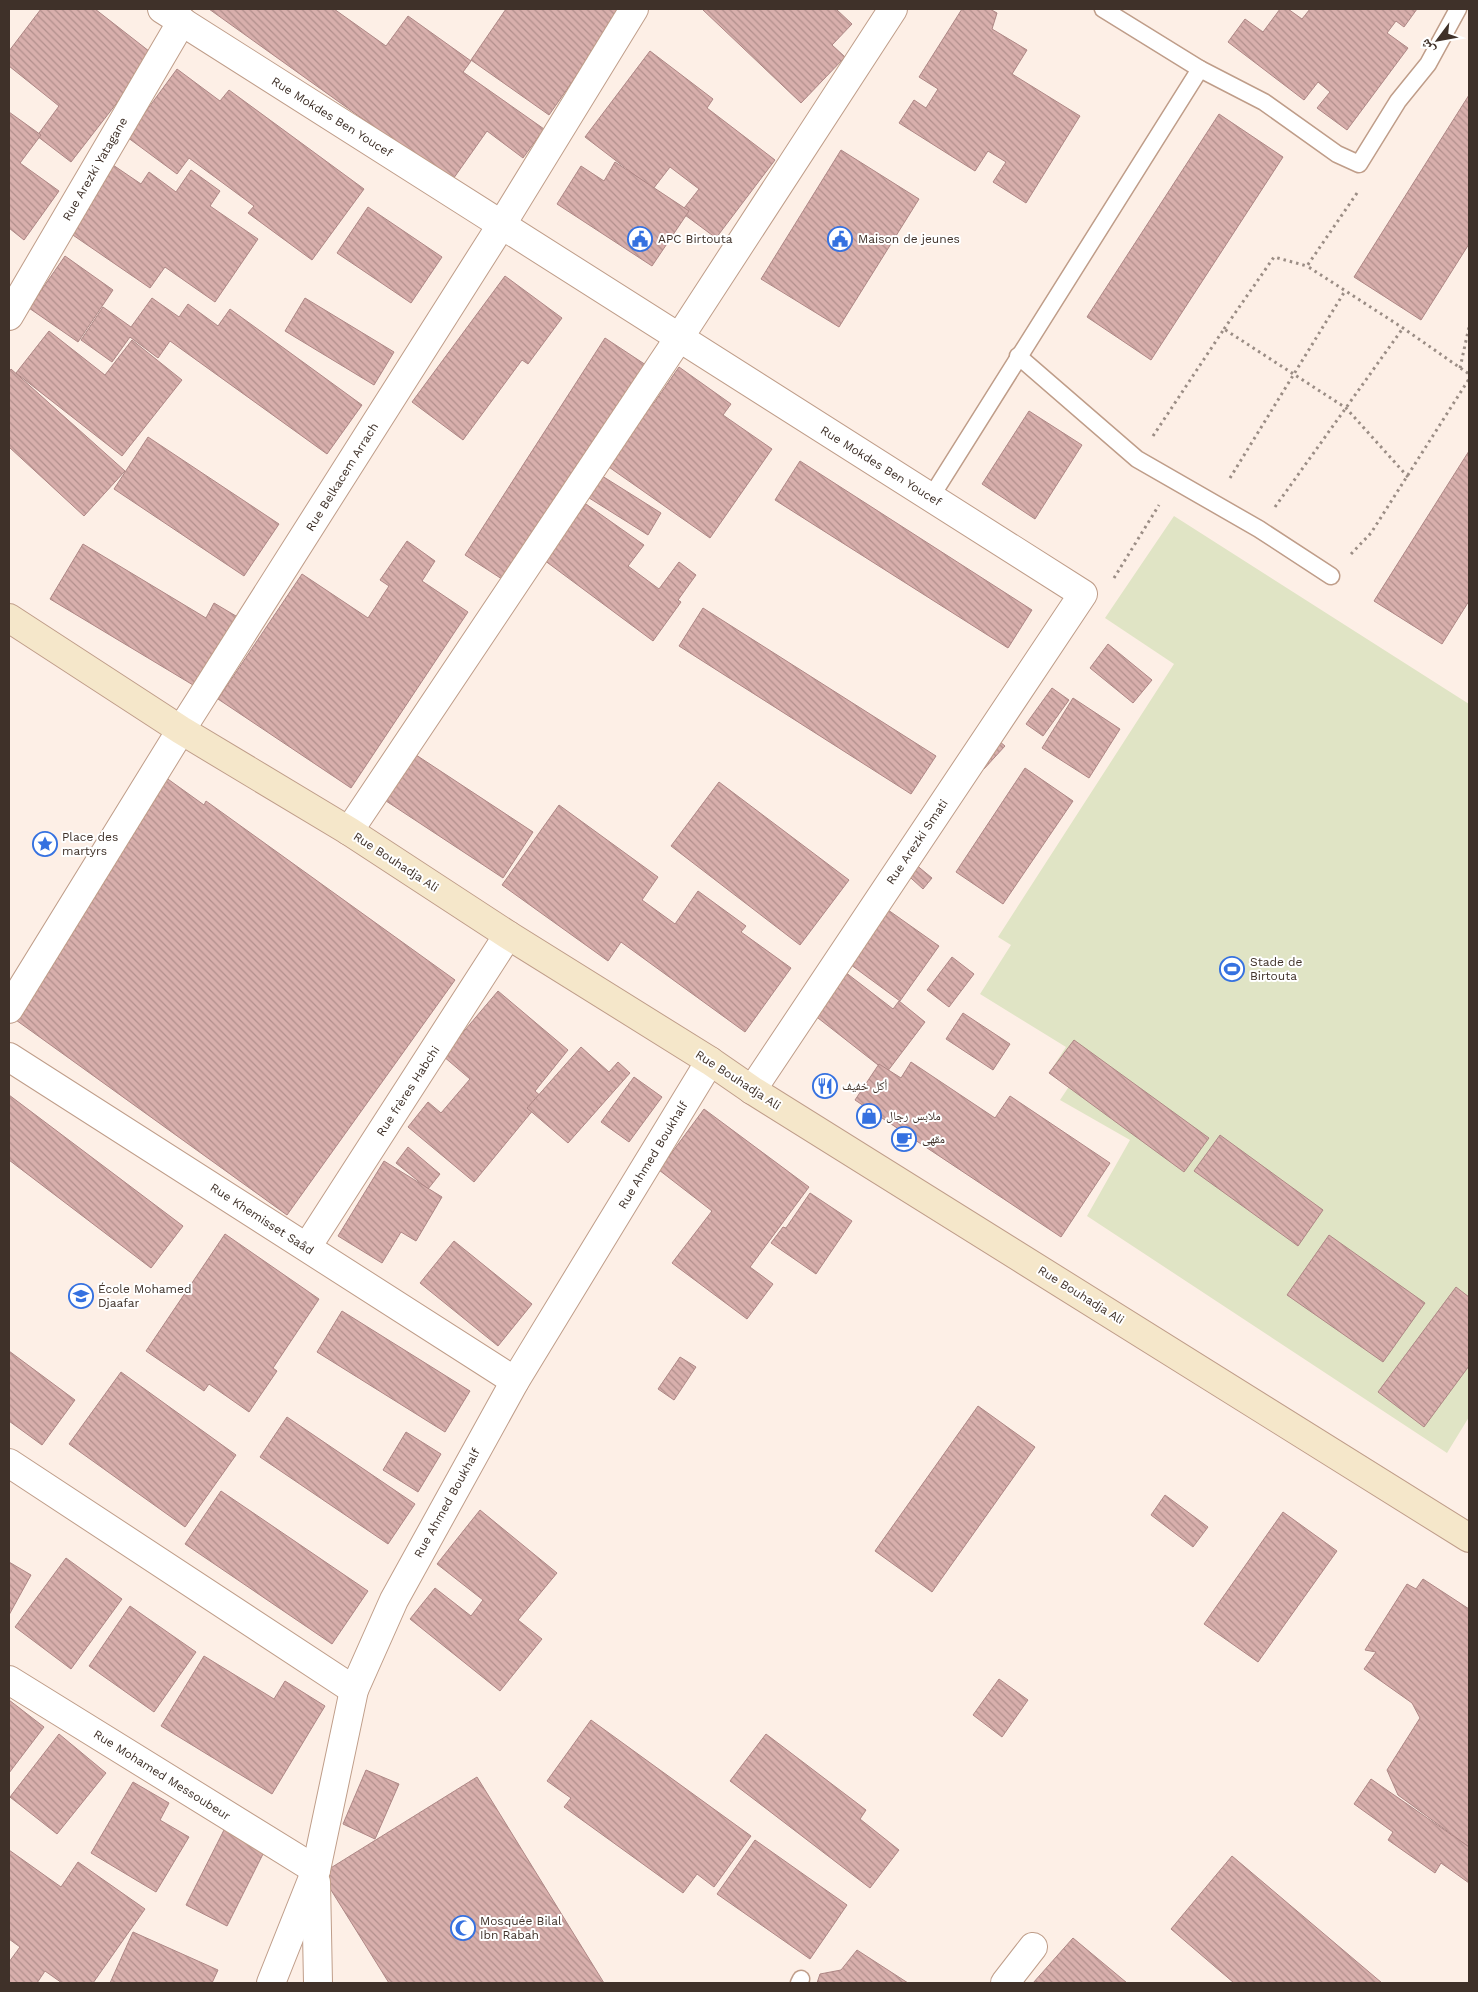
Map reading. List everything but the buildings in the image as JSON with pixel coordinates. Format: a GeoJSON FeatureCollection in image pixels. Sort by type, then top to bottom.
{"type":"FeatureCollection","features":[{"type":"Feature","properties":{"kind":"main road","name":"Rue Bouhadja Ali"},"geometry":{"type":"LineString","coordinates":[[9,618],[181,730],[348,831],[508,935],[710,1061],[752,1090],[1469,1538]]}},
{"type":"Feature","properties":{"kind":"street"},"geometry":{"type":"LineString","coordinates":[[502,224],[634,9]]}},
{"type":"Feature","properties":{"kind":"street"},"geometry":{"type":"LineString","coordinates":[[348,831],[679,338],[893,9]]}},
{"type":"Feature","properties":{"kind":"street","name":"Rue Mokdes Ben Youcef"},"geometry":{"type":"LineString","coordinates":[[172,15],[1083,594]]}},
{"type":"Feature","properties":{"kind":"street","name":"Rue Arezki Yatagane"},"geometry":{"type":"LineString","coordinates":[[9,316],[172,15]]}},
{"type":"Feature","properties":{"kind":"street","name":"Rue Belkacem Arrach"},"geometry":{"type":"LineString","coordinates":[[9,1010],[181,730],[502,224]]}},
{"type":"Feature","properties":{"kind":"street","name":"Rue Arezki Smati"},"geometry":{"type":"LineString","coordinates":[[752,1090],[1083,594]]}},
{"type":"Feature","properties":{"kind":"street","name":"Rue frères Habchi"},"geometry":{"type":"LineString","coordinates":[[307,1247],[508,935]]}},
{"type":"Feature","properties":{"kind":"street","name":"Rue Khemisset Saâd"},"geometry":{"type":"LineString","coordinates":[[9,1057],[514,1381]]}},
{"type":"Feature","properties":{"kind":"street","name":"Rue Ahmed Boukhalf"},"geometry":{"type":"LineString","coordinates":[[271,1983],[316,1870],[354,1690],[394,1600],[514,1381],[710,1061]]}},
{"type":"Feature","properties":{"kind":"street"},"geometry":{"type":"LineString","coordinates":[[9,1463],[354,1690]]}},
{"type":"Feature","properties":{"kind":"street","name":"Rue Mohamed Messoubeur"},"geometry":{"type":"LineString","coordinates":[[9,1680],[316,1870]]}},
{"type":"Feature","properties":{"kind":"street"},"geometry":{"type":"LineString","coordinates":[[316,1870],[318,1983]]}},
{"type":"Feature","properties":{"kind":"street"},"geometry":{"type":"LineString","coordinates":[[1005,1983],[1033,1947]]}},
{"type":"Feature","properties":{"kind":"lane"},"geometry":{"type":"LineString","coordinates":[[1103,9],[1200,69],[1264,102],[1337,154],[1359,164],[1398,101],[1428,64],[1458,9]]}},
{"type":"Feature","properties":{"kind":"lane"},"geometry":{"type":"LineString","coordinates":[[931,497],[1200,69]]}},
{"type":"Feature","properties":{"kind":"lane"},"geometry":{"type":"LineString","coordinates":[[1018,356],[1137,459],[1259,529],[1331,576]]}},
{"type":"Feature","properties":{"kind":"path"},"geometry":{"type":"LineString","coordinates":[[1307,266],[1365,182],[1359,164]]}},
{"type":"Feature","properties":{"kind":"path"},"geometry":{"type":"LineString","coordinates":[[1137,459],[1274,256],[1307,266],[1403,328],[1469,374]]}},
{"type":"Feature","properties":{"kind":"path"},"geometry":{"type":"LineString","coordinates":[[1214,504],[1345,291]]}},
{"type":"Feature","properties":{"kind":"path"},"geometry":{"type":"LineString","coordinates":[[1460,368],[1469,327]]}},
{"type":"Feature","properties":{"kind":"path"},"geometry":{"type":"LineString","coordinates":[[1224,328],[1346,408],[1408,477]]}},
{"type":"Feature","properties":{"kind":"path"},"geometry":{"type":"LineString","coordinates":[[1259,529],[1403,328]]}},
{"type":"Feature","properties":{"kind":"path"},"geometry":{"type":"LineString","coordinates":[[1331,576],[1371,533],[1469,379]]}},
{"type":"Feature","properties":{"kind":"path"},"geometry":{"type":"LineString","coordinates":[[1083,594],[1108,588],[1174,481]]}},
{"type":"Feature","properties":{"kind":"green space","name":"Stade de Birtouta"},"geometry":{"type":"Polygon","coordinates":[[[1174,516],[1469,704],[1469,1417],[1447,1453],[1087,1216],[1130,1140],[1060,1100],[1072,1082],[1053,1067],[1066,1047],[980,994],[1011,945],[998,937],[1174,664],[1105,618],[1174,516]]]}},
{"type":"Feature","properties":{"kind":"place","name":"APC Birtouta"},"geometry":{"type":"Point","coordinates":[640,239]}},
{"type":"Feature","properties":{"kind":"place","name":"Maison de jeunes"},"geometry":{"type":"Point","coordinates":[840,239]}},
{"type":"Feature","properties":{"kind":"place","name":"Place des martyrs"},"geometry":{"type":"Point","coordinates":[45,844]}},
{"type":"Feature","properties":{"kind":"place","name":"Stade de Birtouta"},"geometry":{"type":"Point","coordinates":[1232,969]}},
{"type":"Feature","properties":{"kind":"place","name":"أكل خفيف"},"geometry":{"type":"Point","coordinates":[825,1086]}},
{"type":"Feature","properties":{"kind":"place","name":"ملابس رجال"},"geometry":{"type":"Point","coordinates":[869,1116]}},
{"type":"Feature","properties":{"kind":"place","name":"مقهى"},"geometry":{"type":"Point","coordinates":[904,1139]}},
{"type":"Feature","properties":{"kind":"place","name":"École Mohamed Djaafar"},"geometry":{"type":"Point","coordinates":[81,1296]}},
{"type":"Feature","properties":{"kind":"place","name":"Mosquée Bilal Ibn Rabah"},"geometry":{"type":"Point","coordinates":[463,1928]}}]}
